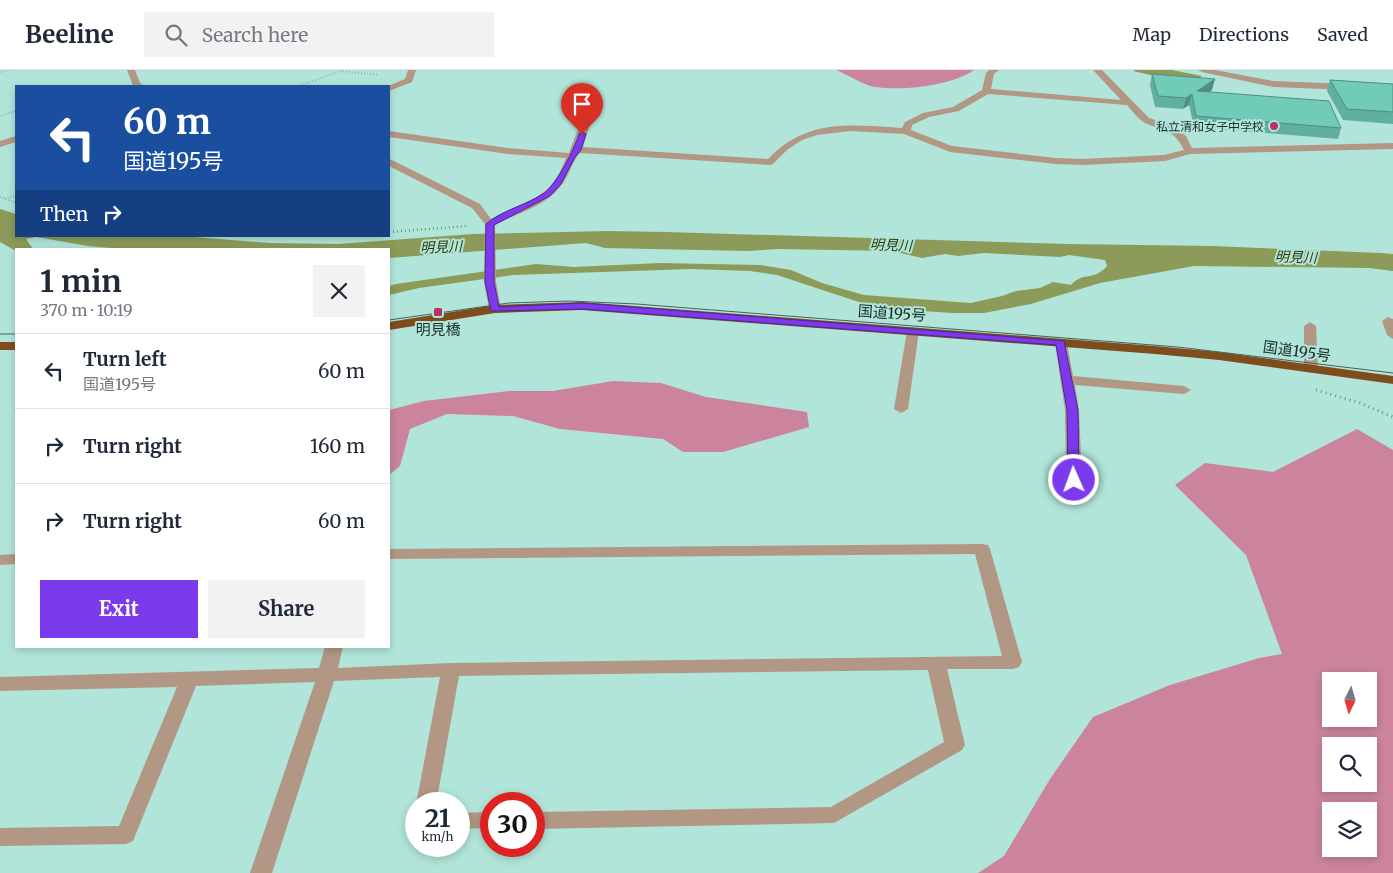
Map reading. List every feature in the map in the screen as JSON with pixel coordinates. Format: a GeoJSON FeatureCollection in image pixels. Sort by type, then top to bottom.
{"type":"FeatureCollection","features":[{"type":"Feature","properties":{"kind":"highway","name":"国道195号"},"geometry":{"type":"LineString","coordinates":[[390,326],[495,310],[582,306],[1219,356],[1393,380]]}},
{"type":"Feature","properties":{"kind":"highway"},"geometry":{"type":"LineString","coordinates":[[0,346],[15,346]]}},
{"type":"Feature","properties":{"kind":"street"},"geometry":{"type":"LineString","coordinates":[[131,70],[138,85]]}},
{"type":"Feature","properties":{"kind":"street"},"geometry":{"type":"LineString","coordinates":[[986,91],[990,72],[995,70]]}},
{"type":"Feature","properties":{"kind":"street"},"geometry":{"type":"LineString","coordinates":[[1096,70],[1146,120],[1168,127],[1184,138],[1189,151]]}},
{"type":"Feature","properties":{"kind":"street"},"geometry":{"type":"LineString","coordinates":[[1202,70],[1273,84],[1356,88]]}},
{"type":"Feature","properties":{"kind":"street"},"geometry":{"type":"LineString","coordinates":[[390,88],[411,74]]}},
{"type":"Feature","properties":{"kind":"street"},"geometry":{"type":"LineString","coordinates":[[906,130],[908,124],[926,115],[956,108],[986,91],[1129,103]]}},
{"type":"Feature","properties":{"kind":"street"},"geometry":{"type":"LineString","coordinates":[[491,227],[547,195],[557,184],[574,153],[587,118]]}},
{"type":"Feature","properties":{"kind":"street"},"geometry":{"type":"LineString","coordinates":[[390,134],[508,151],[770,162],[779,150],[797,138],[817,131],[837,128],[906,130],[950,149],[1056,161],[1083,162],[1165,158],[1189,151],[1393,146]]}},
{"type":"Feature","properties":{"kind":"street"},"geometry":{"type":"LineString","coordinates":[[0,144],[15,139]]}},
{"type":"Feature","properties":{"kind":"street"},"geometry":{"type":"LineString","coordinates":[[390,163],[476,206],[491,227],[490,282],[495,310]]}},
{"type":"Feature","properties":{"kind":"street"},"geometry":{"type":"LineString","coordinates":[[1388,321],[1393,335]]}},
{"type":"Feature","properties":{"kind":"street"},"geometry":{"type":"LineString","coordinates":[[1310,326],[1311,369]]}},
{"type":"Feature","properties":{"kind":"street"},"geometry":{"type":"LineString","coordinates":[[901,408],[913,331]]}},
{"type":"Feature","properties":{"kind":"street"},"geometry":{"type":"LineString","coordinates":[[1061,343],[1072,410],[1074,480]]}},
{"type":"Feature","properties":{"kind":"street"},"geometry":{"type":"LineString","coordinates":[[1067,380],[1184,390]]}},
{"type":"Feature","properties":{"kind":"street"},"geometry":{"type":"LineString","coordinates":[[0,684],[189,680],[451,670],[1013,662],[982,549],[390,554]]}},
{"type":"Feature","properties":{"kind":"street"},"geometry":{"type":"LineString","coordinates":[[0,560],[15,559]]}},
{"type":"Feature","properties":{"kind":"street"},"geometry":{"type":"LineString","coordinates":[[261,873],[327,674],[334,648]]}},
{"type":"Feature","properties":{"kind":"street"},"geometry":{"type":"LineString","coordinates":[[545,820],[834,814],[955,745],[936,663]]}},
{"type":"Feature","properties":{"kind":"street"},"geometry":{"type":"LineString","coordinates":[[428,792],[451,670]]}},
{"type":"Feature","properties":{"kind":"street"},"geometry":{"type":"LineString","coordinates":[[0,836],[126,835],[189,680]]}},
{"type":"Feature","properties":{"kind":"path"},"geometry":{"type":"LineString","coordinates":[[0,72],[9,70]]}},
{"type":"Feature","properties":{"kind":"path"},"geometry":{"type":"LineString","coordinates":[[301,85],[341,71],[411,74]]}},
{"type":"Feature","properties":{"kind":"path"},"geometry":{"type":"LineString","coordinates":[[0,116],[15,111]]}},
{"type":"Feature","properties":{"kind":"path"},"geometry":{"type":"LineString","coordinates":[[5,199],[15,195]]}},
{"type":"Feature","properties":{"kind":"path"},"geometry":{"type":"LineString","coordinates":[[0,197],[15,202]]}},
{"type":"Feature","properties":{"kind":"path"},"geometry":{"type":"LineString","coordinates":[[390,232],[491,227]]}},
{"type":"Feature","properties":{"kind":"shaded area"},"geometry":{"type":"Polygon","coordinates":[[[836,70],[974,70],[953,80],[926,86],[886,88],[871,86],[836,70]]]}},
{"type":"Feature","properties":{"kind":"shaded area"},"geometry":{"type":"Polygon","coordinates":[[[613,381],[661,383],[706,397],[807,412],[809,427],[723,452],[683,452],[663,439],[560,429],[513,416],[447,414],[410,429],[400,466],[390,474],[390,410],[424,401],[509,391],[553,391],[613,381]]]}},
{"type":"Feature","properties":{"kind":"shaded area"},"geometry":{"type":"Polygon","coordinates":[[[1357,429],[1393,450],[1393,873],[978,873],[1004,856],[1050,779],[1093,717],[1170,685],[1259,658],[1282,654],[1246,555],[1175,485],[1205,463],[1273,472],[1357,429]]]}},
{"type":"Feature","properties":{"kind":"water"},"geometry":{"type":"Polygon","coordinates":[[[1172,70],[1202,76],[1190,84],[1133,71],[1172,70]]]}},
{"type":"Feature","properties":{"kind":"water"},"geometry":{"type":"Polygon","coordinates":[[[0,209],[15,214],[15,237],[36,237],[26,239],[32,248],[15,248],[15,250],[0,242],[0,209]]]}},
{"type":"Feature","properties":{"kind":"water","name":"明見川"},"geometry":{"type":"Polygon","coordinates":[[[608,231],[666,232],[1068,244],[1213,246],[1381,253],[1393,254],[1393,271],[1369,268],[1194,266],[1100,283],[1031,304],[984,313],[952,313],[877,308],[777,275],[750,271],[691,269],[513,275],[419,288],[390,295],[390,286],[536,264],[574,267],[660,263],[760,265],[791,270],[822,283],[864,295],[971,303],[1016,291],[1040,288],[1053,282],[1071,285],[1080,278],[1097,274],[1107,266],[1105,260],[1069,255],[1060,257],[984,253],[958,256],[945,254],[922,258],[892,251],[778,249],[747,251],[605,248],[586,243],[390,258],[390,248],[111,248],[36,237],[195,237],[270,243],[338,244],[473,234],[608,231]]]}},
{"type":"Feature","properties":{"kind":"building"},"geometry":{"type":"Polygon","coordinates":[[[1152,74],[1215,79],[1197,91],[1329,101],[1341,128],[1196,116],[1192,94],[1186,98],[1158,96],[1152,74]]]}},
{"type":"Feature","properties":{"kind":"building"},"geometry":{"type":"Polygon","coordinates":[[[1330,80],[1393,84],[1393,112],[1347,109],[1330,80]]]}},
{"type":"Feature","properties":{"kind":"tram line"},"geometry":{"type":"LineString","coordinates":[[390,320],[509,303],[569,301],[637,304],[1178,347],[1393,373]]}},
{"type":"Feature","properties":{"kind":"tram line"},"geometry":{"type":"LineString","coordinates":[[0,334],[15,334]]}},
{"type":"Feature","properties":{"kind":"place","name":"私立清和女子中学校"},"geometry":{"type":"Point","coordinates":[1274,126]}},
{"type":"Feature","properties":{"kind":"place","name":"明見橋"},"geometry":{"type":"Point","coordinates":[438,312]}},
{"type":"Feature","properties":{"kind":"route"},"geometry":{"type":"LineString","coordinates":[[582,134],[578,150],[571,156],[565,172],[547,195],[490,224],[490,282],[495,310],[546,306],[582,306],[1061,343],[1072,410],[1074,480]]}}]}
